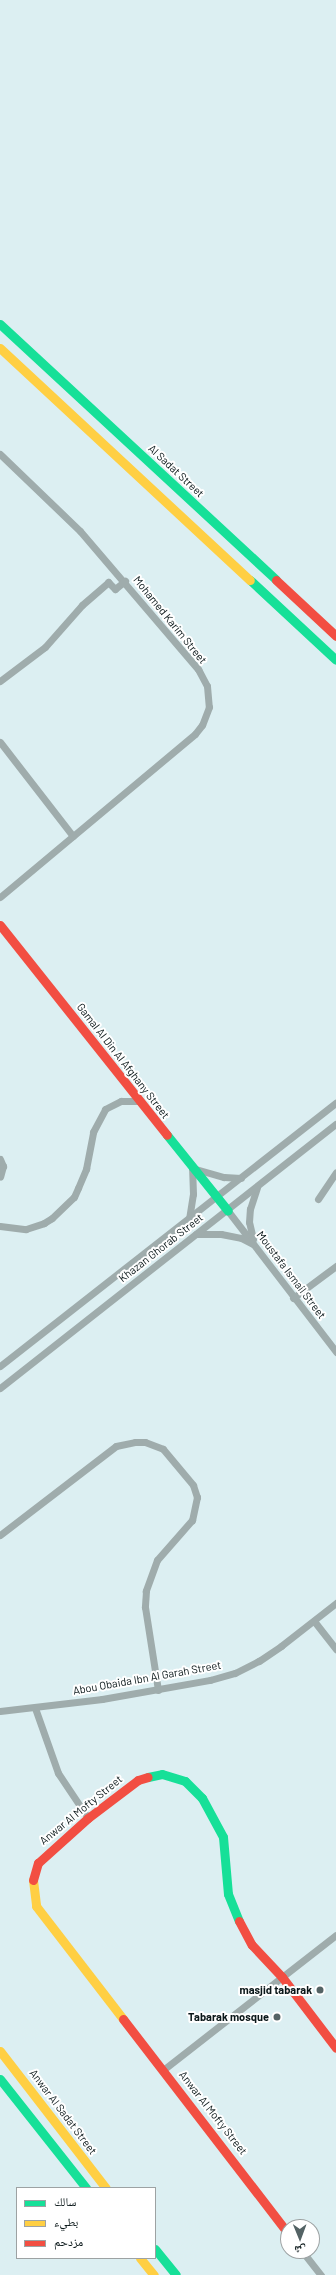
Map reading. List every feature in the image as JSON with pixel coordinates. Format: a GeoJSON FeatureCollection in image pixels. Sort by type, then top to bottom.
{"type":"FeatureCollection","features":[{"type":"Feature","properties":{"kind":"street","name":"Al Sadat Street"},"geometry":{"type":"LineString","coordinates":[[0,324],[336,636]]}},
{"type":"Feature","properties":{"kind":"street"},"geometry":{"type":"LineString","coordinates":[[0,348],[336,660]]}},
{"type":"Feature","properties":{"kind":"street","name":"Mohamed Karim Street"},"geometry":{"type":"LineString","coordinates":[[0,454],[80,531],[125,581],[198,669],[207,686],[209,707],[202,725],[195,734],[0,898]]}},
{"type":"Feature","properties":{"kind":"street"},"geometry":{"type":"LineString","coordinates":[[0,681],[45,647],[82,605],[108,582],[115,589],[125,581]]}},
{"type":"Feature","properties":{"kind":"street"},"geometry":{"type":"LineString","coordinates":[[0,742],[73,836]]}},
{"type":"Feature","properties":{"kind":"street","name":"Gamal Al Din Al Afghany Street"},"geometry":{"type":"LineString","coordinates":[[0,925],[192,1168],[228,1211]]}},
{"type":"Feature","properties":{"kind":"street"},"geometry":{"type":"LineString","coordinates":[[0,1226],[26,1229],[40,1225],[52,1218],[74,1198],[86,1169],[93,1132],[105,1109],[121,1101],[140,1101]]}},
{"type":"Feature","properties":{"kind":"street","name":"Khazan Ghorab Street"},"geometry":{"type":"LineString","coordinates":[[0,1366],[336,1103]]}},
{"type":"Feature","properties":{"kind":"street","name":"Khazan Ghorab Street"},"geometry":{"type":"LineString","coordinates":[[0,1388],[196,1234],[228,1211],[336,1124]]}},
{"type":"Feature","properties":{"kind":"street"},"geometry":{"type":"LineString","coordinates":[[0,1159],[3,1166],[0,1177]]}},
{"type":"Feature","properties":{"kind":"street"},"geometry":{"type":"LineString","coordinates":[[189,1219],[193,1194],[192,1168],[213,1175],[241,1178]]}},
{"type":"Feature","properties":{"kind":"street"},"geometry":{"type":"LineString","coordinates":[[318,1199],[336,1172]]}},
{"type":"Feature","properties":{"kind":"street"},"geometry":{"type":"LineString","coordinates":[[256,1245],[249,1222],[252,1198],[258,1186]]}},
{"type":"Feature","properties":{"kind":"street","name":"Moustafa Ismail Street"},"geometry":{"type":"LineString","coordinates":[[228,1211],[256,1245],[293,1298],[336,1352]]}},
{"type":"Feature","properties":{"kind":"street"},"geometry":{"type":"LineString","coordinates":[[196,1234],[221,1234],[241,1238],[256,1245]]}},
{"type":"Feature","properties":{"kind":"street"},"geometry":{"type":"LineString","coordinates":[[293,1298],[336,1266]]}},
{"type":"Feature","properties":{"kind":"street"},"geometry":{"type":"LineString","coordinates":[[0,1535],[116,1446],[125,1443],[145,1442],[163,1449],[193,1485],[196,1497],[192,1520],[157,1560],[146,1591],[145,1607],[158,1690]]}},
{"type":"Feature","properties":{"kind":"street","name":"Abou Obaida Ibn Al Garah Street"},"geometry":{"type":"LineString","coordinates":[[0,1711],[35,1708],[158,1690],[236,1672],[259,1661],[336,1603]]}},
{"type":"Feature","properties":{"kind":"street"},"geometry":{"type":"LineString","coordinates":[[314,1621],[336,1649]]}},
{"type":"Feature","properties":{"kind":"street"},"geometry":{"type":"LineString","coordinates":[[35,1708],[58,1773],[88,1818]]}},
{"type":"Feature","properties":{"kind":"street","name":"Anwar Al Mofty Street"},"geometry":{"type":"LineString","coordinates":[[280,2222],[44,1917],[33,1896],[32,1884],[38,1863],[88,1818],[138,1780],[150,1776],[174,1776],[194,1788],[223,1837],[228,1894],[242,1929],[252,1945],[282,1977],[336,2048]]}},
{"type":"Feature","properties":{"kind":"street"},"geometry":{"type":"LineString","coordinates":[[163,2070],[336,1935]]}},
{"type":"Feature","properties":{"kind":"street","name":"Anwar Al Sadat Street"},"geometry":{"type":"LineString","coordinates":[[0,2050],[105,2187]]}},
{"type":"Feature","properties":{"kind":"street"},"geometry":{"type":"LineString","coordinates":[[0,2079],[85,2187]]}},
{"type":"Feature","properties":{"kind":"street"},"geometry":{"type":"LineString","coordinates":[[156,2250],[176,2275]]}},
{"type":"Feature","properties":{"kind":"street"},"geometry":{"type":"LineString","coordinates":[[141,2259],[154,2275]]}},
{"type":"Feature","properties":{"kind":"street"},"geometry":{"type":"LineString","coordinates":[[308,2259],[321,2275]]}},
{"type":"Feature","properties":{"kind":"traffic: fast"},"geometry":{"type":"LineString","coordinates":[[0,324],[276,580]]}},
{"type":"Feature","properties":{"kind":"traffic: fast"},"geometry":{"type":"LineString","coordinates":[[250,580],[336,660]]}},
{"type":"Feature","properties":{"kind":"traffic: fast"},"geometry":{"type":"LineString","coordinates":[[167,1135],[228,1211]]}},
{"type":"Feature","properties":{"kind":"traffic: fast"},"geometry":{"type":"LineString","coordinates":[[148,1777],[162,1774],[185,1781],[202,1798],[223,1837],[228,1894],[239,1921]]}},
{"type":"Feature","properties":{"kind":"traffic: fast"},"geometry":{"type":"LineString","coordinates":[[0,2079],[85,2187]]}},
{"type":"Feature","properties":{"kind":"traffic: fast"},"geometry":{"type":"LineString","coordinates":[[156,2250],[176,2275]]}},
{"type":"Feature","properties":{"kind":"traffic: slow"},"geometry":{"type":"LineString","coordinates":[[0,348],[250,580]]}},
{"type":"Feature","properties":{"kind":"traffic: slow"},"geometry":{"type":"LineString","coordinates":[[33,1880],[36,1906],[123,2019]]}},
{"type":"Feature","properties":{"kind":"traffic: slow"},"geometry":{"type":"LineString","coordinates":[[0,2051],[105,2187]]}},
{"type":"Feature","properties":{"kind":"traffic: slow"},"geometry":{"type":"LineString","coordinates":[[141,2259],[154,2275]]}},
{"type":"Feature","properties":{"kind":"traffic: jam"},"geometry":{"type":"LineString","coordinates":[[276,580],[336,636]]}},
{"type":"Feature","properties":{"kind":"traffic: jam"},"geometry":{"type":"LineString","coordinates":[[0,925],[167,1135]]}},
{"type":"Feature","properties":{"kind":"traffic: jam"},"geometry":{"type":"LineString","coordinates":[[33,1880],[38,1863],[88,1818],[138,1780],[148,1777]]}},
{"type":"Feature","properties":{"kind":"traffic: jam"},"geometry":{"type":"LineString","coordinates":[[239,1921],[252,1945],[282,1977],[336,2048]]}},
{"type":"Feature","properties":{"kind":"traffic: jam"},"geometry":{"type":"LineString","coordinates":[[123,2019],[280,2223]]}},
{"type":"Feature","properties":{"kind":"place","name":"masjid tabarak"},"geometry":{"type":"Point","coordinates":[320,1990]}},
{"type":"Feature","properties":{"kind":"place","name":"Tabarak mosque"},"geometry":{"type":"Point","coordinates":[277,2017]}}]}
